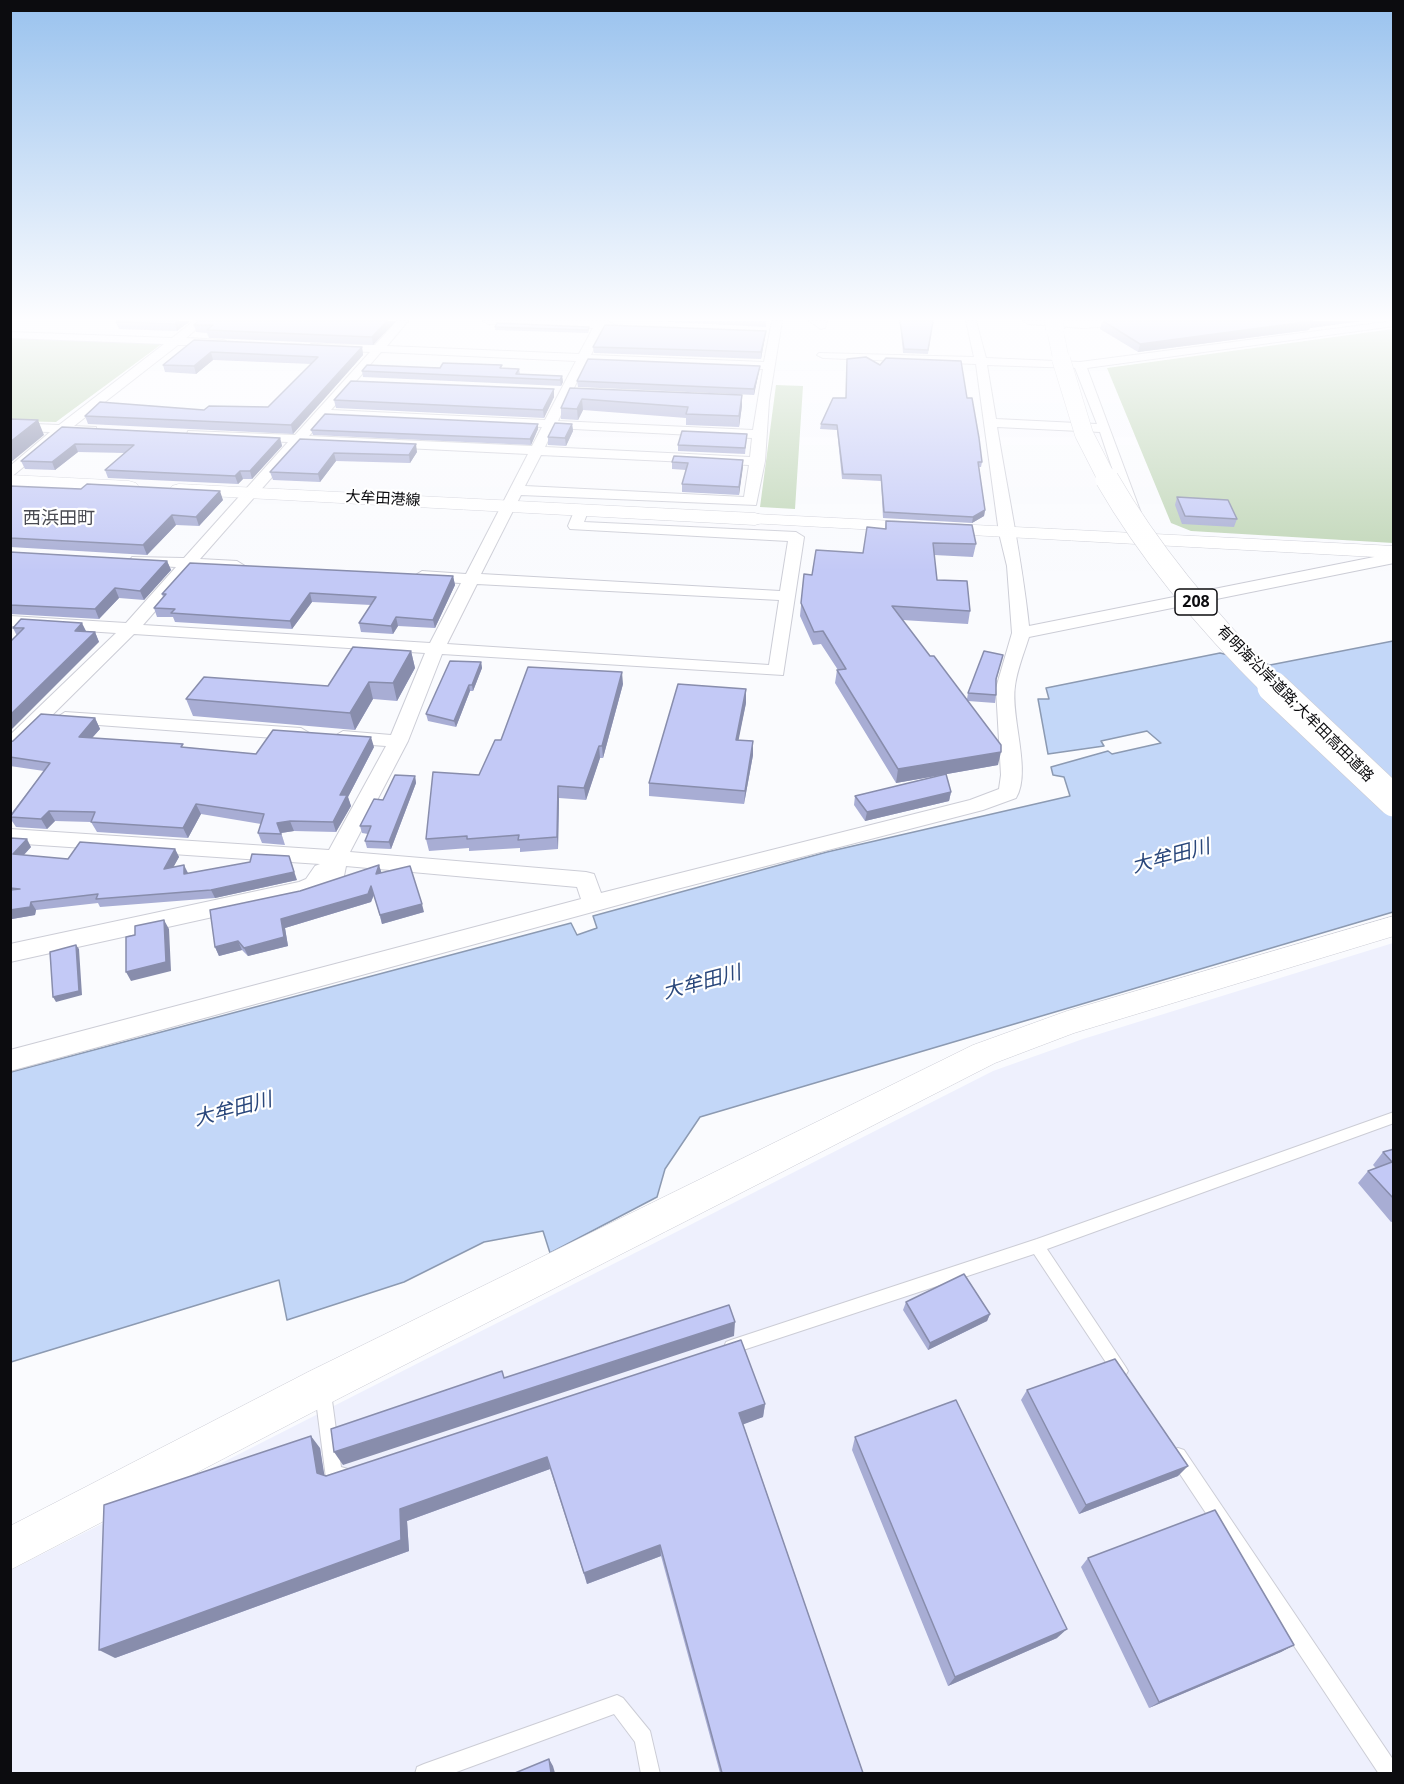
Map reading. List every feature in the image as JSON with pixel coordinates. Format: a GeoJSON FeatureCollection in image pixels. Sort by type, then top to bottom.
{"type":"FeatureCollection","features":[{"type":"Feature","properties":{"kind":"highway","name":"有明海沿岸道路;大牟田高田道路"},"geometry":{"type":"LineString","coordinates":[[1075,404],[1076,413],[1095,457],[1119,499],[1157,554],[1203,610],[1264,676],[1394,801]]}},
{"type":"Feature","properties":{"kind":"main road","name":"大牟田港線"},"geometry":{"type":"LineString","coordinates":[[10,481],[251,493],[511,498],[582,509],[755,519]]}},
{"type":"Feature","properties":{"kind":"street"},"geometry":{"type":"LineString","coordinates":[[10,474],[94,404]]}},
{"type":"Feature","properties":{"kind":"street"},"geometry":{"type":"LineString","coordinates":[[10,746],[131,628],[331,404]]}},
{"type":"Feature","properties":{"kind":"street"},"geometry":{"type":"LineString","coordinates":[[10,953],[303,889],[314,885],[323,871],[334,880],[336,858],[398,741],[436,648],[559,404]]}},
{"type":"Feature","properties":{"kind":"street"},"geometry":{"type":"LineString","coordinates":[[511,498],[751,502],[758,461],[757,404]]}},
{"type":"Feature","properties":{"kind":"street"},"geometry":{"type":"LineString","coordinates":[[10,1061],[976,805],[1009,793],[1011,775],[1005,688],[1021,633],[1015,566],[1007,533],[987,404]]}},
{"type":"Feature","properties":{"kind":"street"},"geometry":{"type":"LineString","coordinates":[[1092,404],[1105,428],[1142,538]]}},
{"type":"Feature","properties":{"kind":"street"},"geometry":{"type":"LineString","coordinates":[[321,414],[759,434]]}},
{"type":"Feature","properties":{"kind":"street"},"geometry":{"type":"LineString","coordinates":[[990,423],[1105,428]]}},
{"type":"Feature","properties":{"kind":"street"},"geometry":{"type":"LineString","coordinates":[[10,427],[109,431]]}},
{"type":"Feature","properties":{"kind":"street"},"geometry":{"type":"LineString","coordinates":[[180,434],[758,461]]}},
{"type":"Feature","properties":{"kind":"street"},"geometry":{"type":"LineString","coordinates":[[10,621],[777,670],[796,537],[575,526],[582,509]]}},
{"type":"Feature","properties":{"kind":"street"},"geometry":{"type":"LineString","coordinates":[[755,519],[1394,552]]}},
{"type":"Feature","properties":{"kind":"street"},"geometry":{"type":"LineString","coordinates":[[1021,633],[1394,558]]}},
{"type":"Feature","properties":{"kind":"street"},"geometry":{"type":"LineString","coordinates":[[117,559],[258,567]]}},
{"type":"Feature","properties":{"kind":"street"},"geometry":{"type":"LineString","coordinates":[[400,575],[788,596]]}},
{"type":"Feature","properties":{"kind":"street"},"geometry":{"type":"LineString","coordinates":[[39,716],[398,741]]}},
{"type":"Feature","properties":{"kind":"street"},"geometry":{"type":"LineString","coordinates":[[10,836],[336,858],[586,880],[594,905]]}},
{"type":"Feature","properties":{"kind":"street"},"geometry":{"type":"LineString","coordinates":[[10,1549],[322,1386],[984,1054],[1067,1023],[1394,926]]}},
{"type":"Feature","properties":{"kind":"lane"},"geometry":{"type":"LineString","coordinates":[[719,1351],[1037,1246],[1394,1117]]}},
{"type":"Feature","properties":{"kind":"lane"},"geometry":{"type":"LineString","coordinates":[[1037,1246],[1130,1386]]}},
{"type":"Feature","properties":{"kind":"lane"},"geometry":{"type":"LineString","coordinates":[[322,1386],[334,1478],[356,1470]]}},
{"type":"Feature","properties":{"kind":"lane"},"geometry":{"type":"LineString","coordinates":[[1171,1445],[1391,1773]]}},
{"type":"Feature","properties":{"kind":"lane"},"geometry":{"type":"LineString","coordinates":[[424,1773],[617,1704],[643,1738],[651,1773]]}},
{"type":"Feature","properties":{"kind":"shaded area"},"geometry":{"type":"Polygon","coordinates":[[[1393,943],[1393,1773],[11,1774],[11,1570],[993,1071],[1083,1039],[1393,943]]]}},
{"type":"Feature","properties":{"kind":"green space"},"geometry":{"type":"Polygon","coordinates":[[[11,404],[80,404],[56,422],[11,421],[11,404]]]}},
{"type":"Feature","properties":{"kind":"green space"},"geometry":{"type":"Polygon","coordinates":[[[773,404],[802,404],[795,509],[760,507],[773,404]]]}},
{"type":"Feature","properties":{"kind":"green space"},"geometry":{"type":"Polygon","coordinates":[[[1122,404],[1393,404],[1393,543],[1191,531],[1171,523],[1122,404]]]}},
{"type":"Feature","properties":{"kind":"water","name":"大牟田川"},"geometry":{"type":"Polygon","coordinates":[[[1393,641],[1393,912],[700,1117],[665,1169],[657,1197],[550,1253],[543,1231],[484,1242],[404,1282],[287,1320],[279,1280],[11,1362],[11,1072],[571,923],[577,935],[597,928],[593,916],[827,852],[1070,796],[1064,777],[1053,775],[1051,767],[1108,751],[1112,754],[1161,743],[1147,731],[1101,741],[1104,746],[1048,754],[1038,699],[1049,699],[1046,688],[1220,653],[1270,665],[1393,641]]]}},
{"type":"Feature","properties":{"kind":"building"},"geometry":{"type":"Polygon","coordinates":[[[98,404],[204,410],[209,406],[268,407],[271,404],[310,404],[291,425],[85,416],[98,404]]]}},
{"type":"Feature","properties":{"kind":"building"},"geometry":{"type":"Polygon","coordinates":[[[423,404],[546,404],[543,410],[423,404]]]}},
{"type":"Feature","properties":{"kind":"building"},"geometry":{"type":"Polygon","coordinates":[[[563,404],[579,404],[577,409],[561,408],[563,404]]]}},
{"type":"Feature","properties":{"kind":"building"},"geometry":{"type":"Polygon","coordinates":[[[652,404],[741,404],[739,416],[686,414],[688,407],[652,404]]]}},
{"type":"Feature","properties":{"kind":"building"},"geometry":{"type":"Polygon","coordinates":[[[830,404],[973,404],[982,462],[978,462],[985,510],[973,517],[884,512],[881,475],[843,474],[837,425],[821,424],[830,404]]]}},
{"type":"Feature","properties":{"kind":"building"},"geometry":{"type":"Polygon","coordinates":[[[325,414],[538,424],[530,439],[311,430],[325,414]]]}},
{"type":"Feature","properties":{"kind":"building"},"geometry":{"type":"Polygon","coordinates":[[[10,419],[38,420],[10,442],[10,419]]]}},
{"type":"Feature","properties":{"kind":"building"},"geometry":{"type":"Polygon","coordinates":[[[555,423],[572,424],[565,438],[548,437],[555,423]]]}},
{"type":"Feature","properties":{"kind":"building"},"geometry":{"type":"Polygon","coordinates":[[[62,427],[280,438],[250,471],[240,471],[235,476],[105,470],[134,445],[75,444],[52,462],[21,461],[62,427]]]}},
{"type":"Feature","properties":{"kind":"building"},"geometry":{"type":"Polygon","coordinates":[[[682,431],[747,434],[745,448],[678,445],[682,431]]]}},
{"type":"Feature","properties":{"kind":"building"},"geometry":{"type":"Polygon","coordinates":[[[300,439],[416,444],[409,455],[334,453],[318,474],[270,472],[300,439]]]}},
{"type":"Feature","properties":{"kind":"building"},"geometry":{"type":"Polygon","coordinates":[[[674,456],[743,460],[739,487],[682,484],[688,463],[672,462],[674,456]]]}},
{"type":"Feature","properties":{"kind":"building"},"geometry":{"type":"Polygon","coordinates":[[[87,484],[220,491],[196,517],[172,515],[143,545],[10,538],[10,486],[81,489],[87,484]]]}},
{"type":"Feature","properties":{"kind":"building"},"geometry":{"type":"Polygon","coordinates":[[[1177,497],[1228,500],[1237,519],[1185,516],[1177,497]]]}},
{"type":"Feature","properties":{"kind":"building"},"geometry":{"type":"Polygon","coordinates":[[[886,521],[972,525],[976,544],[933,543],[937,580],[967,581],[970,611],[892,606],[930,656],[934,656],[1001,745],[1001,752],[898,769],[837,670],[846,669],[823,631],[814,632],[801,603],[804,574],[812,575],[816,550],[863,553],[867,527],[886,529],[886,521]]]}},
{"type":"Feature","properties":{"kind":"building"},"geometry":{"type":"Polygon","coordinates":[[[10,552],[167,561],[140,591],[115,588],[95,609],[10,605],[10,552]]]}},
{"type":"Feature","properties":{"kind":"building"},"geometry":{"type":"Polygon","coordinates":[[[190,563],[453,576],[433,620],[396,617],[391,626],[359,623],[376,597],[310,593],[290,621],[171,613],[175,609],[154,608],[166,594],[162,594],[190,563]]]}},
{"type":"Feature","properties":{"kind":"building"},"geometry":{"type":"Polygon","coordinates":[[[21,619],[82,623],[75,631],[95,632],[10,715],[10,642],[24,628],[13,628],[21,619]]]}},
{"type":"Feature","properties":{"kind":"building"},"geometry":{"type":"Polygon","coordinates":[[[353,647],[411,651],[393,683],[369,682],[350,713],[186,699],[204,677],[328,686],[353,647]]]}},
{"type":"Feature","properties":{"kind":"building"},"geometry":{"type":"Polygon","coordinates":[[[984,651],[1003,655],[996,679],[996,695],[968,693],[984,651]]]}},
{"type":"Feature","properties":{"kind":"building"},"geometry":{"type":"Polygon","coordinates":[[[450,661],[481,662],[454,721],[426,714],[450,661]]]}},
{"type":"Feature","properties":{"kind":"building"},"geometry":{"type":"Polygon","coordinates":[[[528,667],[622,672],[602,746],[599,746],[584,788],[558,786],[557,837],[518,840],[519,835],[426,839],[433,772],[479,775],[495,740],[501,740],[528,667]]]}},
{"type":"Feature","properties":{"kind":"building"},"geometry":{"type":"Polygon","coordinates":[[[678,684],[746,689],[736,740],[753,741],[745,791],[649,783],[678,684]]]}},
{"type":"Feature","properties":{"kind":"building"},"geometry":{"type":"Polygon","coordinates":[[[41,714],[95,718],[79,737],[183,744],[181,747],[256,754],[273,730],[371,737],[340,795],[347,795],[333,822],[277,823],[281,834],[258,833],[264,814],[196,804],[183,828],[91,822],[95,812],[49,811],[41,819],[10,817],[50,763],[10,757],[10,742],[41,714]]]}},
{"type":"Feature","properties":{"kind":"building"},"geometry":{"type":"Polygon","coordinates":[[[946,774],[951,792],[867,812],[855,796],[946,774]]]}},
{"type":"Feature","properties":{"kind":"building"},"geometry":{"type":"Polygon","coordinates":[[[395,775],[415,776],[389,842],[365,841],[371,826],[360,826],[374,799],[383,800],[395,775]]]}},
{"type":"Feature","properties":{"kind":"building"},"geometry":{"type":"Polygon","coordinates":[[[10,838],[27,839],[13,854],[68,859],[80,842],[175,849],[164,869],[184,865],[184,874],[250,862],[252,854],[289,856],[294,872],[211,890],[96,899],[98,894],[31,902],[30,907],[10,910],[10,890],[20,889],[10,888],[10,838]]]}},
{"type":"Feature","properties":{"kind":"building"},"geometry":{"type":"Polygon","coordinates":[[[379,865],[376,874],[410,866],[422,904],[380,915],[371,886],[368,894],[281,919],[284,937],[244,948],[238,941],[215,947],[210,910],[300,891],[379,865]]]}},
{"type":"Feature","properties":{"kind":"building"},"geometry":{"type":"Polygon","coordinates":[[[164,920],[166,962],[126,972],[126,937],[135,935],[135,926],[164,920]]]}},
{"type":"Feature","properties":{"kind":"building"},"geometry":{"type":"Polygon","coordinates":[[[76,945],[79,991],[53,997],[50,952],[76,945]]]}},
{"type":"Feature","properties":{"kind":"building"},"geometry":{"type":"Polygon","coordinates":[[[1394,1149],[1394,1199],[1368,1171],[1392,1162],[1383,1152],[1394,1149]]]}},
{"type":"Feature","properties":{"kind":"building"},"geometry":{"type":"Polygon","coordinates":[[[964,1274],[990,1314],[930,1343],[906,1302],[964,1274]]]}},
{"type":"Feature","properties":{"kind":"building"},"geometry":{"type":"Polygon","coordinates":[[[729,1305],[735,1322],[334,1452],[331,1429],[502,1371],[504,1378],[729,1305]]]}},
{"type":"Feature","properties":{"kind":"building"},"geometry":{"type":"Polygon","coordinates":[[[741,1340],[765,1404],[739,1413],[863,1773],[722,1773],[660,1545],[584,1573],[547,1457],[400,1509],[401,1540],[99,1650],[104,1505],[311,1436],[317,1473],[326,1476],[741,1340]]]}},
{"type":"Feature","properties":{"kind":"building"},"geometry":{"type":"Polygon","coordinates":[[[1115,1359],[1188,1466],[1086,1505],[1027,1390],[1115,1359]]]}},
{"type":"Feature","properties":{"kind":"building"},"geometry":{"type":"Polygon","coordinates":[[[956,1400],[1067,1629],[955,1677],[855,1437],[956,1400]]]}},
{"type":"Feature","properties":{"kind":"building"},"geometry":{"type":"Polygon","coordinates":[[[1215,1510],[1294,1645],[1159,1702],[1088,1558],[1215,1510]]]}},
{"type":"Feature","properties":{"kind":"building"},"geometry":{"type":"Polygon","coordinates":[[[549,1759],[551,1773],[515,1773],[549,1759]]]}},
{"type":"Feature","properties":{"kind":"district","name":"西浜田町"},"geometry":{"type":"Point","coordinates":[59,519]}}]}
